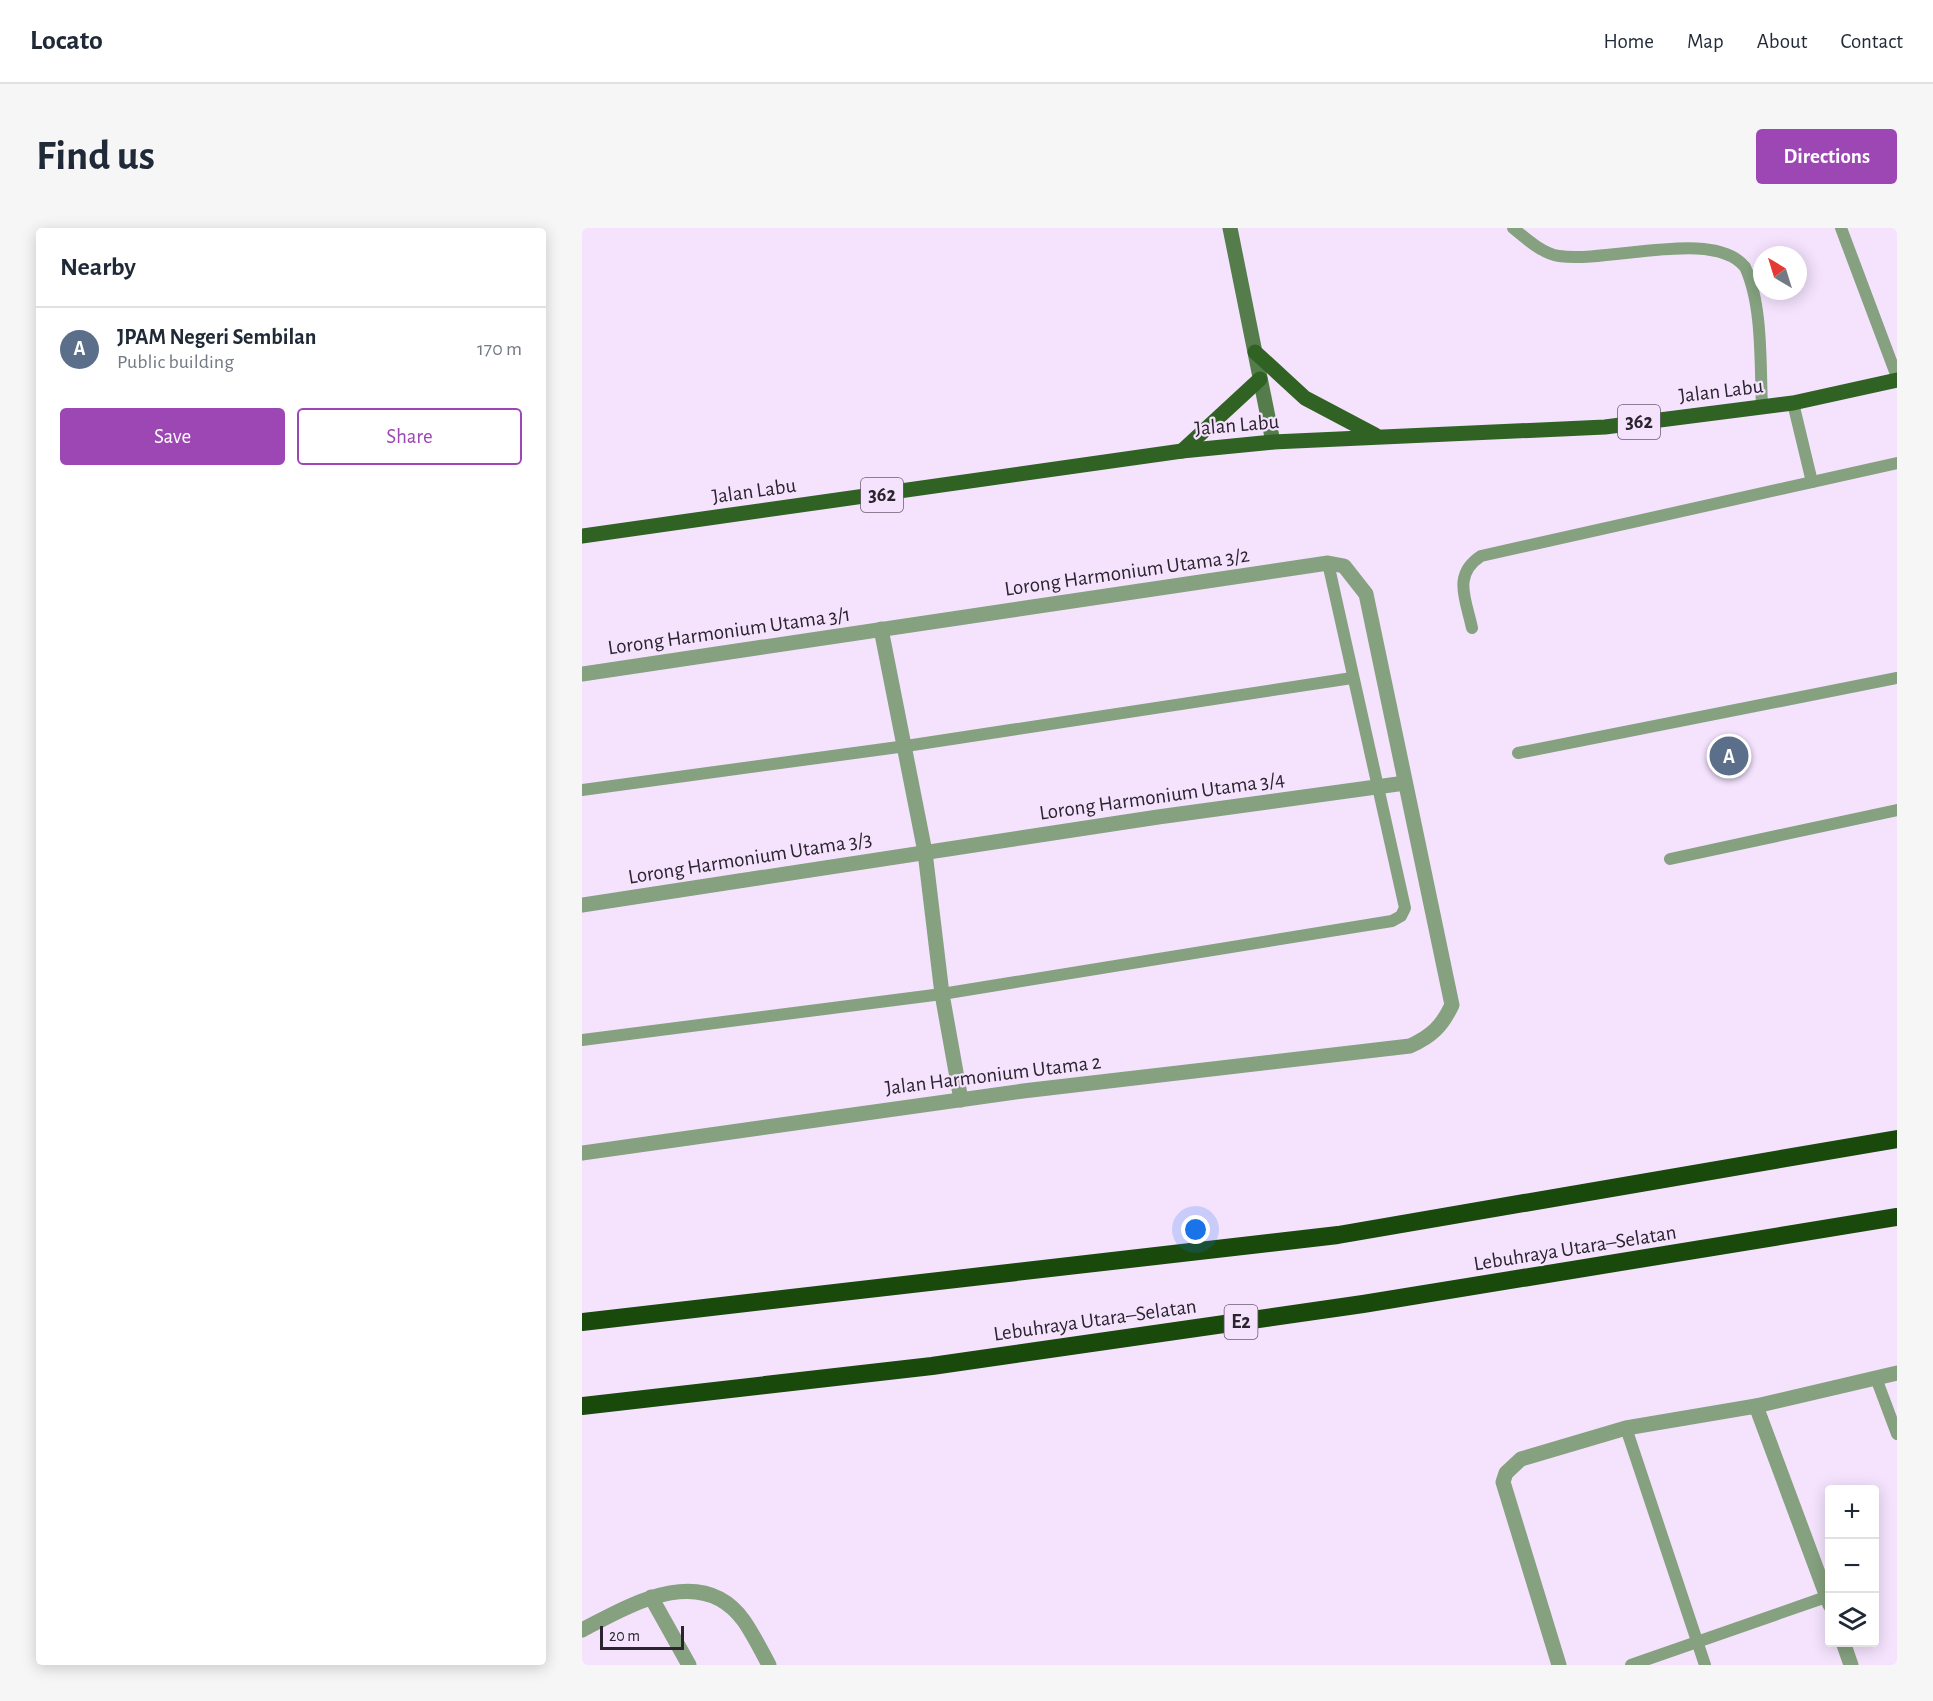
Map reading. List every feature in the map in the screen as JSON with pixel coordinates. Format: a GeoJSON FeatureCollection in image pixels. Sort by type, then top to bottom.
{"type":"FeatureCollection","features":[{"type":"Feature","properties":{"kind":"highway"},"geometry":{"type":"LineString","coordinates":[[582,1322],[1338,1235],[1897,1139]]}},
{"type":"Feature","properties":{"kind":"highway","name":"Lebuhraya Utara–Selatan"},"geometry":{"type":"LineString","coordinates":[[582,1406],[932,1366],[1363,1304],[1897,1217]]}},
{"type":"Feature","properties":{"kind":"main road"},"geometry":{"type":"LineString","coordinates":[[1230,228],[1273,441]]}},
{"type":"Feature","properties":{"kind":"main road"},"geometry":{"type":"LineString","coordinates":[[1255,352],[1305,398],[1379,437]]}},
{"type":"Feature","properties":{"kind":"main road"},"geometry":{"type":"LineString","coordinates":[[1182,451],[1260,379]]}},
{"type":"Feature","properties":{"kind":"main road","name":"Jalan Labu"},"geometry":{"type":"LineString","coordinates":[[582,536],[1182,451],[1273,441],[1605,427],[1793,403],[1897,379]]}},
{"type":"Feature","properties":{"kind":"street"},"geometry":{"type":"LineString","coordinates":[[1328,563],[1344,566],[1366,594],[1406,783]]}},
{"type":"Feature","properties":{"kind":"street","name":"Lorong Harmonium Utama 3/2"},"geometry":{"type":"LineString","coordinates":[[881,630],[1328,563]]}},
{"type":"Feature","properties":{"kind":"street"},"geometry":{"type":"LineString","coordinates":[[881,630],[906,746],[925,852],[942,994],[961,1100]]}},
{"type":"Feature","properties":{"kind":"street","name":"Lorong Harmonium Utama 3/1"},"geometry":{"type":"LineString","coordinates":[[582,674],[881,630]]}},
{"type":"Feature","properties":{"kind":"street","name":"Lorong Harmonium Utama 3/4"},"geometry":{"type":"LineString","coordinates":[[925,852],[1406,783]]}},
{"type":"Feature","properties":{"kind":"street","name":"Jalan Harmonium Utama 2"},"geometry":{"type":"LineString","coordinates":[[582,1153],[961,1100],[1410,1046],[1430,1036],[1443,1024],[1452,1005],[1406,783]]}},
{"type":"Feature","properties":{"kind":"street","name":"Lorong Harmonium Utama 3/3"},"geometry":{"type":"LineString","coordinates":[[582,905],[925,852]]}},
{"type":"Feature","properties":{"kind":"street"},"geometry":{"type":"LineString","coordinates":[[1559,1665],[1503,1482],[1506,1473],[1521,1459],[1626,1428],[1756,1406],[1897,1373]]}},
{"type":"Feature","properties":{"kind":"street"},"geometry":{"type":"LineString","coordinates":[[1756,1406],[1825,1593]]}},
{"type":"Feature","properties":{"kind":"street"},"geometry":{"type":"LineString","coordinates":[[582,1630],[651,1597],[685,1590],[718,1597],[743,1619],[769,1665]]}},
{"type":"Feature","properties":{"kind":"street"},"geometry":{"type":"LineString","coordinates":[[651,1597],[689,1665]]}},
{"type":"Feature","properties":{"kind":"street"},"geometry":{"type":"LineString","coordinates":[[1845,1647],[1851,1665]]}},
{"type":"Feature","properties":{"kind":"lane"},"geometry":{"type":"LineString","coordinates":[[1513,228],[1530,241],[1557,256],[1583,256],[1689,235],[1709,238],[1731,249],[1745,266],[1757,316],[1762,407]]}},
{"type":"Feature","properties":{"kind":"lane"},"geometry":{"type":"LineString","coordinates":[[1530,241],[1533,228]]}},
{"type":"Feature","properties":{"kind":"lane"},"geometry":{"type":"LineString","coordinates":[[1841,228],[1897,379]]}},
{"type":"Feature","properties":{"kind":"lane"},"geometry":{"type":"LineString","coordinates":[[1793,403],[1812,482]]}},
{"type":"Feature","properties":{"kind":"lane"},"geometry":{"type":"LineString","coordinates":[[1472,628],[1462,580],[1466,569],[1481,555],[1897,463]]}},
{"type":"Feature","properties":{"kind":"lane"},"geometry":{"type":"LineString","coordinates":[[582,1041],[942,994],[1392,921],[1401,916],[1406,908],[1380,787],[1352,678],[1328,563]]}},
{"type":"Feature","properties":{"kind":"lane"},"geometry":{"type":"LineString","coordinates":[[582,790],[906,746],[1352,678]]}},
{"type":"Feature","properties":{"kind":"lane"},"geometry":{"type":"LineString","coordinates":[[1518,753],[1897,678]]}},
{"type":"Feature","properties":{"kind":"lane"},"geometry":{"type":"LineString","coordinates":[[1670,859],[1897,810]]}},
{"type":"Feature","properties":{"kind":"lane"},"geometry":{"type":"LineString","coordinates":[[1876,1378],[1897,1434]]}},
{"type":"Feature","properties":{"kind":"lane"},"geometry":{"type":"LineString","coordinates":[[1626,1428],[1705,1665]]}},
{"type":"Feature","properties":{"kind":"lane"},"geometry":{"type":"LineString","coordinates":[[1630,1665],[1825,1602]]}},
{"type":"Feature","properties":{"kind":"place","name":"JPAM Negeri Sembilan"},"geometry":{"type":"Point","coordinates":[1729,756]}}]}
